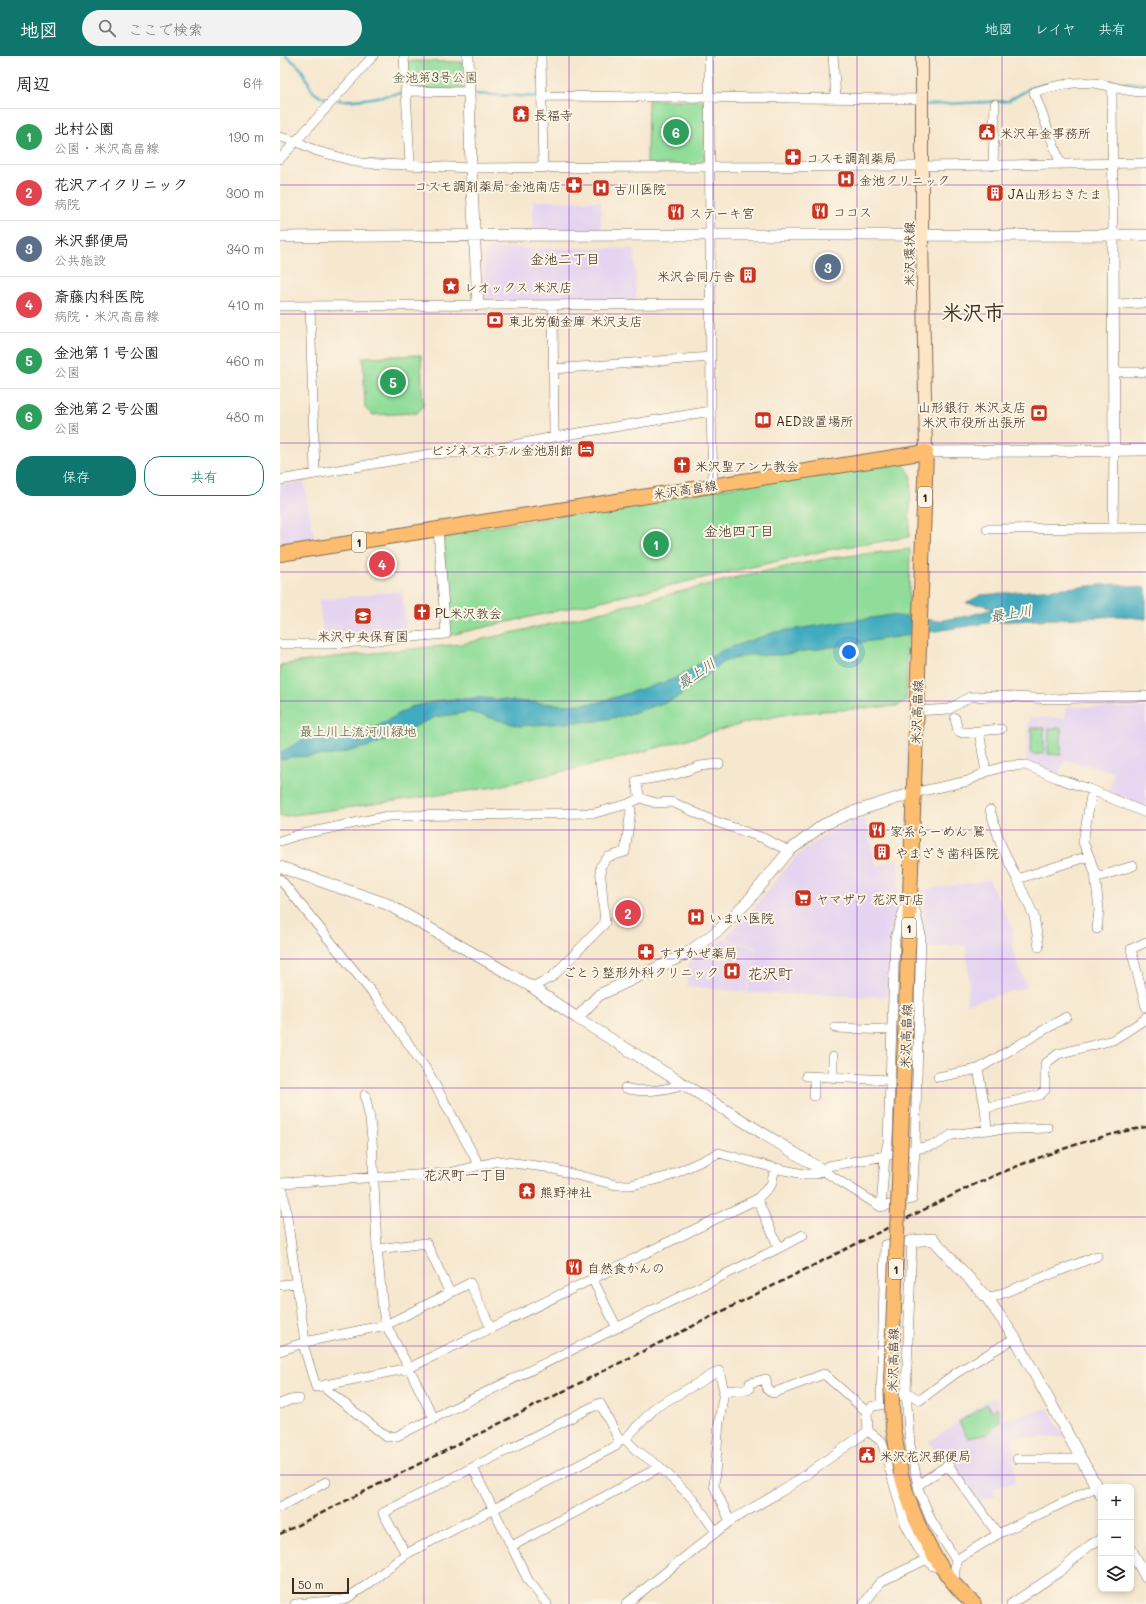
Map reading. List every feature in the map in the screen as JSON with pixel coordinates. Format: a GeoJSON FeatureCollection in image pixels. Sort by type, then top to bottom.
{"type":"FeatureCollection","features":[{"type":"Feature","properties":{"kind":"main road","name":"米沢環状線"},"geometry":{"type":"LineString","coordinates":[[922,56],[922,236],[926,452]]}},
{"type":"Feature","properties":{"kind":"main road","name":"米沢高畠線"},"geometry":{"type":"LineString","coordinates":[[280,554],[926,452],[904,1063],[890,1379],[893,1427],[901,1474],[923,1537],[941,1568],[974,1604]]}},
{"type":"Feature","properties":{"kind":"street"},"geometry":{"type":"LineString","coordinates":[[280,159],[373,56]]}},
{"type":"Feature","properties":{"kind":"street"},"geometry":{"type":"LineString","coordinates":[[404,56],[410,164]]}},
{"type":"Feature","properties":{"kind":"street"},"geometry":{"type":"LineString","coordinates":[[468,56],[471,168],[476,234],[478,305]]}},
{"type":"Feature","properties":{"kind":"street"},"geometry":{"type":"LineString","coordinates":[[541,56],[543,167]]}},
{"type":"Feature","properties":{"kind":"street"},"geometry":{"type":"LineString","coordinates":[[710,56],[709,167],[713,485]]}},
{"type":"Feature","properties":{"kind":"street"},"geometry":{"type":"LineString","coordinates":[[833,56],[836,98]]}},
{"type":"Feature","properties":{"kind":"street"},"geometry":{"type":"LineString","coordinates":[[1061,165],[1034,92],[1059,84],[1094,83],[1133,92],[1146,92]]}},
{"type":"Feature","properties":{"kind":"street"},"geometry":{"type":"LineString","coordinates":[[1112,88],[1114,372],[1113,529]]}},
{"type":"Feature","properties":{"kind":"street"},"geometry":{"type":"LineString","coordinates":[[405,91],[469,92]]}},
{"type":"Feature","properties":{"kind":"street"},"geometry":{"type":"LineString","coordinates":[[542,96],[922,99]]}},
{"type":"Feature","properties":{"kind":"street"},"geometry":{"type":"LineString","coordinates":[[993,166],[994,104]]}},
{"type":"Feature","properties":{"kind":"street"},"geometry":{"type":"LineString","coordinates":[[280,137],[295,141],[317,151],[362,163],[410,164],[471,168],[993,166],[1146,163]]}},
{"type":"Feature","properties":{"kind":"street"},"geometry":{"type":"LineString","coordinates":[[280,237],[476,234],[922,236],[1146,234]]}},
{"type":"Feature","properties":{"kind":"street"},"geometry":{"type":"LineString","coordinates":[[1113,304],[1146,303]]}},
{"type":"Feature","properties":{"kind":"street"},"geometry":{"type":"LineString","coordinates":[[280,306],[711,304]]}},
{"type":"Feature","properties":{"kind":"street"},"geometry":{"type":"LineString","coordinates":[[553,305],[554,437]]}},
{"type":"Feature","properties":{"kind":"street"},"geometry":{"type":"LineString","coordinates":[[310,307],[314,473]]}},
{"type":"Feature","properties":{"kind":"street"},"geometry":{"type":"LineString","coordinates":[[553,369],[711,357]]}},
{"type":"Feature","properties":{"kind":"street"},"geometry":{"type":"LineString","coordinates":[[1114,372],[1146,372]]}},
{"type":"Feature","properties":{"kind":"street"},"geometry":{"type":"LineString","coordinates":[[280,480],[431,454],[484,451],[554,437],[711,411]]}},
{"type":"Feature","properties":{"kind":"street"},"geometry":{"type":"LineString","coordinates":[[926,452],[1146,450]]}},
{"type":"Feature","properties":{"kind":"street"},"geometry":{"type":"LineString","coordinates":[[987,529],[1146,528]]}},
{"type":"Feature","properties":{"kind":"street"},"geometry":{"type":"LineString","coordinates":[[280,644],[333,644],[446,634],[438,529]]}},
{"type":"Feature","properties":{"kind":"street"},"geometry":{"type":"LineString","coordinates":[[916,706],[949,709],[970,697],[998,696],[1051,699],[1146,696]]}},
{"type":"Feature","properties":{"kind":"street"},"geometry":{"type":"LineString","coordinates":[[955,718],[958,731],[962,733],[1002,729]]}},
{"type":"Feature","properties":{"kind":"street"},"geometry":{"type":"LineString","coordinates":[[979,731],[986,772]]}},
{"type":"Feature","properties":{"kind":"street"},"geometry":{"type":"LineString","coordinates":[[640,798],[636,781],[677,774],[700,766],[719,764]]}},
{"type":"Feature","properties":{"kind":"street"},"geometry":{"type":"LineString","coordinates":[[577,1018],[599,995],[686,954],[720,930],[748,901],[789,851],[823,825],[850,813],[913,793],[968,781],[986,772],[1006,766],[1026,766],[1092,790],[1146,813]]}},
{"type":"Feature","properties":{"kind":"street"},"geometry":{"type":"LineString","coordinates":[[1092,790],[1083,842],[1095,873],[1099,910],[1097,929]]}},
{"type":"Feature","properties":{"kind":"street"},"geometry":{"type":"LineString","coordinates":[[280,841],[298,835],[388,816],[595,812],[628,804],[640,798],[656,803],[672,802],[714,821],[762,838],[789,851]]}},
{"type":"Feature","properties":{"kind":"street"},"geometry":{"type":"LineString","coordinates":[[532,987],[552,977],[606,923],[600,867],[608,857],[625,852],[631,810],[628,804]]}},
{"type":"Feature","properties":{"kind":"street"},"geometry":{"type":"LineString","coordinates":[[990,810],[1001,845],[1034,916],[1038,947]]}},
{"type":"Feature","properties":{"kind":"street"},"geometry":{"type":"LineString","coordinates":[[1017,879],[1089,856]]}},
{"type":"Feature","properties":{"kind":"street"},"geometry":{"type":"LineString","coordinates":[[1095,873],[1101,876],[1133,866]]}},
{"type":"Feature","properties":{"kind":"street"},"geometry":{"type":"LineString","coordinates":[[280,867],[387,904],[532,987],[577,1018],[881,1206],[912,1199],[915,1148],[921,935],[910,890]]}},
{"type":"Feature","properties":{"kind":"street"},"geometry":{"type":"LineString","coordinates":[[280,879],[378,1000],[424,1066],[479,1165]]}},
{"type":"Feature","properties":{"kind":"street"},"geometry":{"type":"LineString","coordinates":[[881,1206],[885,1156],[888,1142],[895,938],[910,890]]}},
{"type":"Feature","properties":{"kind":"street"},"geometry":{"type":"LineString","coordinates":[[1146,942],[1131,949],[1144,987],[1146,1007]]}},
{"type":"Feature","properties":{"kind":"street"},"geometry":{"type":"LineString","coordinates":[[938,1077],[978,1069],[1066,1017]]}},
{"type":"Feature","properties":{"kind":"street"},"geometry":{"type":"LineString","coordinates":[[985,1108],[1040,1095],[1045,1090],[1045,1064],[1058,1054],[1113,1040],[1144,1020],[1146,1017]]}},
{"type":"Feature","properties":{"kind":"street"},"geometry":{"type":"LineString","coordinates":[[835,1028],[892,1030]]}},
{"type":"Feature","properties":{"kind":"street"},"geometry":{"type":"LineString","coordinates":[[832,1078],[833,1057]]}},
{"type":"Feature","properties":{"kind":"street"},"geometry":{"type":"LineString","coordinates":[[978,1069],[985,1108],[987,1130]]}},
{"type":"Feature","properties":{"kind":"street"},"geometry":{"type":"LineString","coordinates":[[814,1096],[810,1077],[890,1080]]}},
{"type":"Feature","properties":{"kind":"street"},"geometry":{"type":"LineString","coordinates":[[625,1088],[636,1091],[666,1090],[684,1084]]}},
{"type":"Feature","properties":{"kind":"street"},"geometry":{"type":"LineString","coordinates":[[365,1095],[370,1119],[377,1249],[383,1310],[386,1325],[434,1419]]}},
{"type":"Feature","properties":{"kind":"street"},"geometry":{"type":"LineString","coordinates":[[775,1168],[771,1185],[757,1199],[409,1368],[316,1387],[304,1343],[296,1283],[283,1216],[281,1183],[449,1173],[498,1161],[545,1167],[616,1185],[631,1184],[667,1177],[719,1153],[775,1168],[803,1174],[816,1174],[828,1166],[885,1156],[938,1144],[952,1135],[987,1130],[1048,1128]]}},
{"type":"Feature","properties":{"kind":"street"},"geometry":{"type":"LineString","coordinates":[[757,1199],[779,1248]]}},
{"type":"Feature","properties":{"kind":"street"},"geometry":{"type":"LineString","coordinates":[[327,1384],[327,1390],[387,1438],[397,1436],[803,1235]]}},
{"type":"Feature","properties":{"kind":"street"},"geometry":{"type":"LineString","coordinates":[[881,1405],[885,1245],[933,1239],[988,1299],[1015,1338],[1098,1489]]}},
{"type":"Feature","properties":{"kind":"street"},"geometry":{"type":"LineString","coordinates":[[912,1242],[906,1392],[910,1445],[918,1485],[931,1520],[956,1560],[954,1582]]}},
{"type":"Feature","properties":{"kind":"street"},"geometry":{"type":"LineString","coordinates":[[377,1249],[426,1243],[450,1293]]}},
{"type":"Feature","properties":{"kind":"street"},"geometry":{"type":"LineString","coordinates":[[988,1299],[1097,1256]]}},
{"type":"Feature","properties":{"kind":"street"},"geometry":{"type":"LineString","coordinates":[[592,1280],[617,1328]]}},
{"type":"Feature","properties":{"kind":"street"},"geometry":{"type":"LineString","coordinates":[[280,1285],[296,1283]]}},
{"type":"Feature","properties":{"kind":"street"},"geometry":{"type":"LineString","coordinates":[[280,1351],[304,1343],[386,1325],[470,1283],[491,1328]]}},
{"type":"Feature","properties":{"kind":"street"},"geometry":{"type":"LineString","coordinates":[[906,1392],[920,1400],[956,1374],[1015,1338]]}},
{"type":"Feature","properties":{"kind":"street"},"geometry":{"type":"LineString","coordinates":[[295,1604],[344,1600],[367,1585],[406,1554],[616,1446],[656,1407],[719,1371],[724,1391],[719,1422],[714,1486],[730,1521]]}},
{"type":"Feature","properties":{"kind":"street"},"geometry":{"type":"LineString","coordinates":[[724,1391],[748,1389],[750,1383],[766,1379],[766,1389],[774,1393],[824,1374],[867,1412],[868,1431],[882,1442],[905,1523],[918,1548],[933,1566],[941,1568]]}},
{"type":"Feature","properties":{"kind":"street"},"geometry":{"type":"LineString","coordinates":[[867,1412],[873,1406],[881,1405],[906,1392]]}},
{"type":"Feature","properties":{"kind":"street"},"geometry":{"type":"LineString","coordinates":[[280,1404],[290,1400],[299,1399]]}},
{"type":"Feature","properties":{"kind":"street"},"geometry":{"type":"LineString","coordinates":[[406,1554],[383,1513],[600,1403],[622,1440],[660,1467],[693,1499],[716,1532]]}},
{"type":"Feature","properties":{"kind":"street"},"geometry":{"type":"LineString","coordinates":[[626,1604],[730,1521],[786,1488],[868,1431]]}},
{"type":"Feature","properties":{"kind":"street"},"geometry":{"type":"LineString","coordinates":[[1017,1459],[1082,1459]]}},
{"type":"Feature","properties":{"kind":"street"},"geometry":{"type":"LineString","coordinates":[[918,1485],[948,1465],[998,1534]]}},
{"type":"Feature","properties":{"kind":"street"},"geometry":{"type":"LineString","coordinates":[[512,1546],[660,1467]]}},
{"type":"Feature","properties":{"kind":"street"},"geometry":{"type":"LineString","coordinates":[[472,1468],[528,1580],[547,1604]]}},
{"type":"Feature","properties":{"kind":"street"},"geometry":{"type":"LineString","coordinates":[[280,1508],[326,1482]]}},
{"type":"Feature","properties":{"kind":"street"},"geometry":{"type":"LineString","coordinates":[[956,1560],[998,1534],[1098,1491]]}},
{"type":"Feature","properties":{"kind":"street"},"geometry":{"type":"LineString","coordinates":[[1011,1604],[1059,1572],[1090,1545],[1098,1541]]}},
{"type":"Feature","properties":{"kind":"street"},"geometry":{"type":"LineString","coordinates":[[1134,1555],[1146,1577]]}},
{"type":"Feature","properties":{"kind":"street"},"geometry":{"type":"LineString","coordinates":[[864,1604],[880,1582],[927,1559]]}},
{"type":"Feature","properties":{"kind":"shaded area"},"geometry":{"type":"Polygon","coordinates":[[[533,201],[601,201],[601,230],[533,229],[533,201]]]}},
{"type":"Feature","properties":{"kind":"shaded area"},"geometry":{"type":"Polygon","coordinates":[[[498,248],[635,249],[636,303],[485,303],[484,256],[488,250],[498,248]]]}},
{"type":"Feature","properties":{"kind":"shaded area"},"geometry":{"type":"Polygon","coordinates":[[[304,482],[314,538],[280,545],[280,485],[304,482]]]}},
{"type":"Feature","properties":{"kind":"shaded area","name":"米沢中央保育園"},"geometry":{"type":"Polygon","coordinates":[[[402,591],[407,633],[324,640],[319,600],[402,591]]]}},
{"type":"Feature","properties":{"kind":"shaded area"},"geometry":{"type":"Polygon","coordinates":[[[1066,707],[1146,708],[1146,809],[1108,791],[1114,772],[1065,760],[1058,775],[1026,762],[1029,717],[1065,718],[1066,707]]]}},
{"type":"Feature","properties":{"kind":"shaded area"},"geometry":{"type":"Polygon","coordinates":[[[864,817],[877,867],[886,862],[898,859],[898,900],[890,937],[888,997],[747,993],[757,947],[725,938],[753,910],[795,857],[812,844],[837,829],[864,817]]]}},
{"type":"Feature","properties":{"kind":"shaded area"},"geometry":{"type":"Polygon","coordinates":[[[989,880],[1013,928],[1013,951],[1027,987],[966,1004],[969,983],[966,945],[924,948],[925,919],[922,890],[989,880]]]}},
{"type":"Feature","properties":{"kind":"shaded area"},"geometry":{"type":"Polygon","coordinates":[[[723,939],[756,948],[746,992],[687,986],[689,962],[723,939]]]}},
{"type":"Feature","properties":{"kind":"shaded area"},"geometry":{"type":"Polygon","coordinates":[[[998,1397],[1002,1420],[1048,1408],[1065,1438],[1013,1437],[1015,1483],[994,1488],[995,1497],[978,1502],[949,1459],[943,1462],[929,1441],[958,1423],[957,1421],[990,1399],[998,1397]]]}},
{"type":"Feature","properties":{"kind":"green space","name":"金池第3号公園"},"geometry":{"type":"Polygon","coordinates":[[[407,61],[462,62],[463,89],[408,90],[407,61]]]}},
{"type":"Feature","properties":{"kind":"green space"},"geometry":{"type":"Polygon","coordinates":[[[648,100],[706,100],[704,165],[647,164],[648,100]]]}},
{"type":"Feature","properties":{"kind":"green space"},"geometry":{"type":"Polygon","coordinates":[[[421,355],[423,407],[417,413],[372,415],[365,408],[363,357],[421,355]]]}},
{"type":"Feature","properties":{"kind":"green space"},"geometry":{"type":"Polygon","coordinates":[[[900,459],[911,475],[909,537],[827,550],[450,635],[443,535],[900,459]]]}},
{"type":"Feature","properties":{"kind":"green space","name":"最上川上流河川緑地"},"geometry":{"type":"Polygon","coordinates":[[[910,549],[906,701],[898,706],[793,713],[749,722],[613,760],[495,787],[280,817],[280,665],[334,657],[461,644],[560,622],[746,575],[830,558],[910,549]]]}},
{"type":"Feature","properties":{"kind":"green space"},"geometry":{"type":"Polygon","coordinates":[[[1032,728],[1044,728],[1044,754],[1031,754],[1032,728]]]}},
{"type":"Feature","properties":{"kind":"green space"},"geometry":{"type":"Polygon","coordinates":[[[1049,728],[1061,728],[1061,755],[1048,754],[1049,728]]]}},
{"type":"Feature","properties":{"kind":"green space"},"geometry":{"type":"Polygon","coordinates":[[[987,1404],[991,1411],[997,1407],[1000,1422],[988,1434],[968,1438],[959,1422],[987,1404]]]}},
{"type":"Feature","properties":{"kind":"water","name":"最上川"},"geometry":{"type":"Polygon","coordinates":[[[1114,584],[1146,588],[1146,619],[1120,616],[994,622],[780,655],[748,655],[723,662],[675,699],[623,716],[596,721],[519,726],[470,712],[436,717],[371,746],[334,755],[291,757],[280,760],[280,753],[306,738],[333,740],[369,731],[411,707],[442,700],[480,698],[565,705],[596,703],[674,679],[723,650],[775,632],[891,615],[938,621],[967,616],[993,609],[984,605],[966,603],[981,595],[1114,584]]]}},
{"type":"Feature","properties":{"kind":"waterway"},"geometry":{"type":"LineString","coordinates":[[286,56],[301,69],[314,92],[318,95],[331,99]]}},
{"type":"Feature","properties":{"kind":"waterway"},"geometry":{"type":"LineString","coordinates":[[925,105],[1008,101],[1031,88],[1060,81]]}},
{"type":"Feature","properties":{"kind":"waterway"},"geometry":{"type":"LineString","coordinates":[[1107,81],[1146,84]]}},
{"type":"Feature","properties":{"kind":"waterway"},"geometry":{"type":"LineString","coordinates":[[338,100],[363,99],[404,93]]}},
{"type":"Feature","properties":{"kind":"waterway"},"geometry":{"type":"LineString","coordinates":[[473,94],[540,97]]}},
{"type":"Feature","properties":{"kind":"railway"},"geometry":{"type":"LineString","coordinates":[[280,1534],[971,1186],[1057,1151],[1101,1137],[1146,1127]]}},
{"type":"Feature","properties":{"kind":"place","name":"長福寺"},"geometry":{"type":"Point","coordinates":[521,114]}},
{"type":"Feature","properties":{"kind":"place","name":"金池第２号公園"},"geometry":{"type":"Point","coordinates":[676,132]}},
{"type":"Feature","properties":{"kind":"place","name":"米沢年金事務所"},"geometry":{"type":"Point","coordinates":[987,132]}},
{"type":"Feature","properties":{"kind":"place","name":"コスモ調剤薬局"},"geometry":{"type":"Point","coordinates":[793,157]}},
{"type":"Feature","properties":{"kind":"place","name":"金池クリニック"},"geometry":{"type":"Point","coordinates":[846,179]}},
{"type":"Feature","properties":{"kind":"place","name":"コスモ調剤薬局 金池南店"},"geometry":{"type":"Point","coordinates":[574,185]}},
{"type":"Feature","properties":{"kind":"place","name":"古川医院"},"geometry":{"type":"Point","coordinates":[601,188]}},
{"type":"Feature","properties":{"kind":"place","name":"JA山形おきたま"},"geometry":{"type":"Point","coordinates":[995,193]}},
{"type":"Feature","properties":{"kind":"place","name":"ココス"},"geometry":{"type":"Point","coordinates":[820,211]}},
{"type":"Feature","properties":{"kind":"place","name":"ステーキ宮"},"geometry":{"type":"Point","coordinates":[676,212]}},
{"type":"Feature","properties":{"kind":"place","name":"米沢郵便局"},"geometry":{"type":"Point","coordinates":[828,267]}},
{"type":"Feature","properties":{"kind":"place","name":"米沢合同庁舎"},"geometry":{"type":"Point","coordinates":[748,275]}},
{"type":"Feature","properties":{"kind":"place","name":"レオックス 米沢店"},"geometry":{"type":"Point","coordinates":[451,286]}},
{"type":"Feature","properties":{"kind":"place","name":"東北労働金庫 米沢支店"},"geometry":{"type":"Point","coordinates":[495,320]}},
{"type":"Feature","properties":{"kind":"place","name":"金池第１号公園"},"geometry":{"type":"Point","coordinates":[393,382]}},
{"type":"Feature","properties":{"kind":"place","name":"山形銀行 米沢支店 米沢市役所出張所"},"geometry":{"type":"Point","coordinates":[1039,413]}},
{"type":"Feature","properties":{"kind":"place","name":"AED設置場所"},"geometry":{"type":"Point","coordinates":[763,420]}},
{"type":"Feature","properties":{"kind":"place","name":"ビジネスホテル金池別館"},"geometry":{"type":"Point","coordinates":[586,449]}},
{"type":"Feature","properties":{"kind":"place","name":"米沢聖アンナ教会"},"geometry":{"type":"Point","coordinates":[682,465]}},
{"type":"Feature","properties":{"kind":"place","name":"北村公園"},"geometry":{"type":"Point","coordinates":[656,544]}},
{"type":"Feature","properties":{"kind":"place","name":"斎藤内科医院"},"geometry":{"type":"Point","coordinates":[382,564]}},
{"type":"Feature","properties":{"kind":"place","name":"PL米沢教会"},"geometry":{"type":"Point","coordinates":[422,612]}},
{"type":"Feature","properties":{"kind":"place","name":"米沢中央保育園"},"geometry":{"type":"Point","coordinates":[363,616]}},
{"type":"Feature","properties":{"kind":"place","name":"家系らーめん 鷲"},"geometry":{"type":"Point","coordinates":[877,830]}},
{"type":"Feature","properties":{"kind":"place","name":"やまざき歯科医院"},"geometry":{"type":"Point","coordinates":[882,852]}},
{"type":"Feature","properties":{"kind":"place","name":"ヤマザワ 花沢町店"},"geometry":{"type":"Point","coordinates":[803,898]}},
{"type":"Feature","properties":{"kind":"place","name":"花沢アイクリニック"},"geometry":{"type":"Point","coordinates":[628,913]}},
{"type":"Feature","properties":{"kind":"place","name":"いまい医院"},"geometry":{"type":"Point","coordinates":[696,917]}},
{"type":"Feature","properties":{"kind":"place","name":"すずかぜ薬局"},"geometry":{"type":"Point","coordinates":[646,952]}},
{"type":"Feature","properties":{"kind":"place","name":"ごとう整形外科クリニック"},"geometry":{"type":"Point","coordinates":[732,971]}},
{"type":"Feature","properties":{"kind":"place","name":"熊野神社"},"geometry":{"type":"Point","coordinates":[527,1191]}},
{"type":"Feature","properties":{"kind":"place","name":"自然食かんの"},"geometry":{"type":"Point","coordinates":[574,1267]}},
{"type":"Feature","properties":{"kind":"place","name":"米沢花沢郵便局"},"geometry":{"type":"Point","coordinates":[867,1455]}},
{"type":"Feature","properties":{"kind":"district","name":"金池二丁目"},"geometry":{"type":"Point","coordinates":[565,258]}},
{"type":"Feature","properties":{"kind":"district","name":"米沢市"},"geometry":{"type":"Point","coordinates":[973,311]}},
{"type":"Feature","properties":{"kind":"district","name":"金池四丁目"},"geometry":{"type":"Point","coordinates":[739,530]}},
{"type":"Feature","properties":{"kind":"district","name":"花沢町"},"geometry":{"type":"Point","coordinates":[770,973]}},
{"type":"Feature","properties":{"kind":"district","name":"花沢町一丁目"},"geometry":{"type":"Point","coordinates":[465,1174]}}]}
